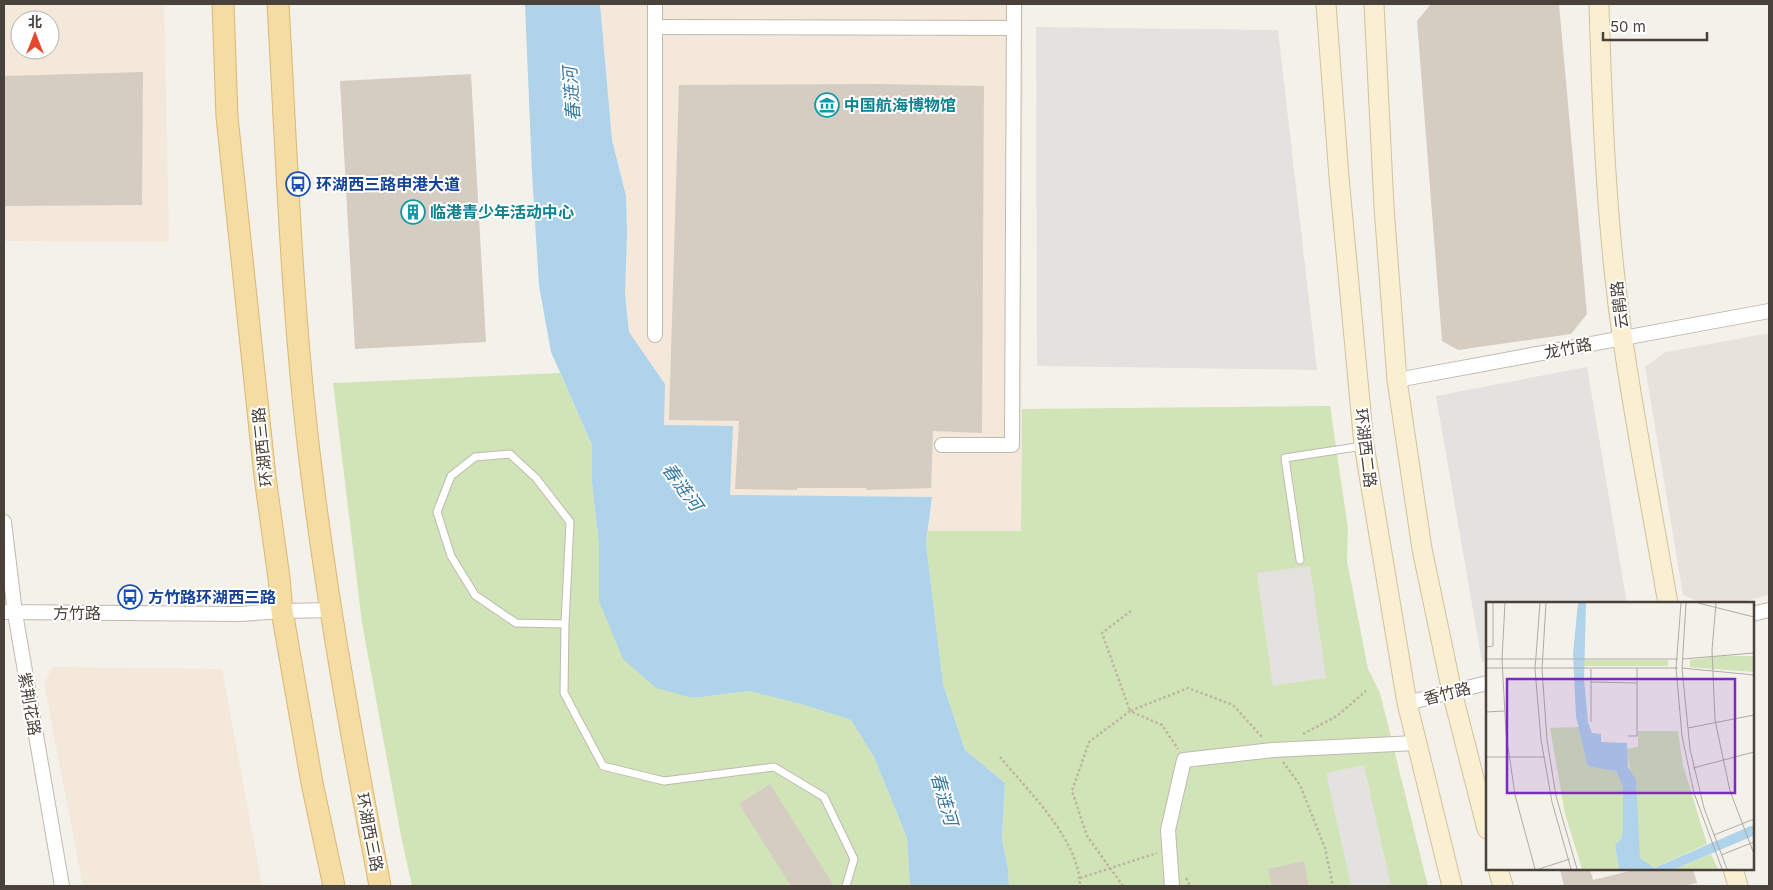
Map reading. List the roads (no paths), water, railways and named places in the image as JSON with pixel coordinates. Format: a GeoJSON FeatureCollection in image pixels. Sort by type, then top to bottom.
{"type":"FeatureCollection","features":[{"type":"Feature","properties":{"kind":"main road","name":"环湖西三路"},"geometry":{"type":"LineString","coordinates":[[223,4],[227,116],[265,477],[282,611],[312,783],[334,886]]}},
{"type":"Feature","properties":{"kind":"main road","name":"环湖西三路"},"geometry":{"type":"LineString","coordinates":[[278,4],[296,320],[311,475],[330,610],[380,886]]}},
{"type":"Feature","properties":{"kind":"main road","name":"环湖西二路"},"geometry":{"type":"LineString","coordinates":[[1326,4],[1339,176],[1364,446],[1407,703],[1452,886]]}},
{"type":"Feature","properties":{"kind":"main road"},"geometry":{"type":"LineString","coordinates":[[1374,4],[1384,206],[1397,380],[1422,549],[1452,692],[1486,825]]}},
{"type":"Feature","properties":{"kind":"main road","name":"云鹃路"},"geometry":{"type":"LineString","coordinates":[[1599,4],[1601,85],[1610,219],[1623,338],[1668,602]]}},
{"type":"Feature","properties":{"kind":"main road"},"geometry":{"type":"LineString","coordinates":[[1498,870],[1503,886]]}},
{"type":"Feature","properties":{"kind":"main road"},"geometry":{"type":"LineString","coordinates":[[1733,870],[1738,886]]}},
{"type":"Feature","properties":{"kind":"street"},"geometry":{"type":"LineString","coordinates":[[655,4],[655,335]]}},
{"type":"Feature","properties":{"kind":"street"},"geometry":{"type":"LineString","coordinates":[[942,445],[1012,445],[1014,4]]}},
{"type":"Feature","properties":{"kind":"street"},"geometry":{"type":"LineString","coordinates":[[655,27],[1013,28]]}},
{"type":"Feature","properties":{"kind":"street","name":"龙竹路"},"geometry":{"type":"LineString","coordinates":[[1397,380],[1769,311]]}},
{"type":"Feature","properties":{"kind":"street","name":"紫荆花路"},"geometry":{"type":"LineString","coordinates":[[4,522],[9,612],[62,886]]}},
{"type":"Feature","properties":{"kind":"street","name":"方竹路"},"geometry":{"type":"LineString","coordinates":[[9,612],[240,614],[330,610]]}},
{"type":"Feature","properties":{"kind":"street"},"geometry":{"type":"LineString","coordinates":[[1753,614],[1769,610]]}},
{"type":"Feature","properties":{"kind":"street","name":"香竹路"},"geometry":{"type":"LineString","coordinates":[[1407,703],[1486,683]]}},
{"type":"Feature","properties":{"kind":"street"},"geometry":{"type":"LineString","coordinates":[[1172,886],[1168,830],[1184,760],[1273,750],[1416,743]]}},
{"type":"Feature","properties":{"kind":"lane"},"geometry":{"type":"LineString","coordinates":[[1300,560],[1285,458],[1364,446]]}},
{"type":"Feature","properties":{"kind":"lane"},"geometry":{"type":"LineString","coordinates":[[565,624],[516,623],[475,595],[450,556],[437,512],[450,476],[475,457],[510,454],[536,478],[570,522],[564,693],[603,766],[664,781],[774,767],[824,797],[854,859],[846,886]]}},
{"type":"Feature","properties":{"kind":"water","name":"春涟河"},"geometry":{"type":"Polygon","coordinates":[[[525,4],[600,4],[612,140],[626,196],[625,294],[629,332],[665,384],[664,425],[733,426],[730,495],[932,497],[926,543],[943,684],[965,750],[1005,783],[1002,839],[1008,869],[1009,886],[910,886],[907,838],[874,757],[851,720],[801,704],[749,691],[693,698],[656,688],[623,659],[599,601],[599,545],[592,483],[592,445],[551,352],[539,286],[525,4]]]}},
{"type":"Feature","properties":{"kind":"place","name":"中国航海博物馆"},"geometry":{"type":"Point","coordinates":[827,105]}},
{"type":"Feature","properties":{"kind":"place","name":"环湖西三路申港大道"},"geometry":{"type":"Point","coordinates":[298,184]}},
{"type":"Feature","properties":{"kind":"place","name":"临港青少年活动中心"},"geometry":{"type":"Point","coordinates":[413,212]}},
{"type":"Feature","properties":{"kind":"place","name":"方竹路环湖西三路"},"geometry":{"type":"Point","coordinates":[130,597]}}]}
